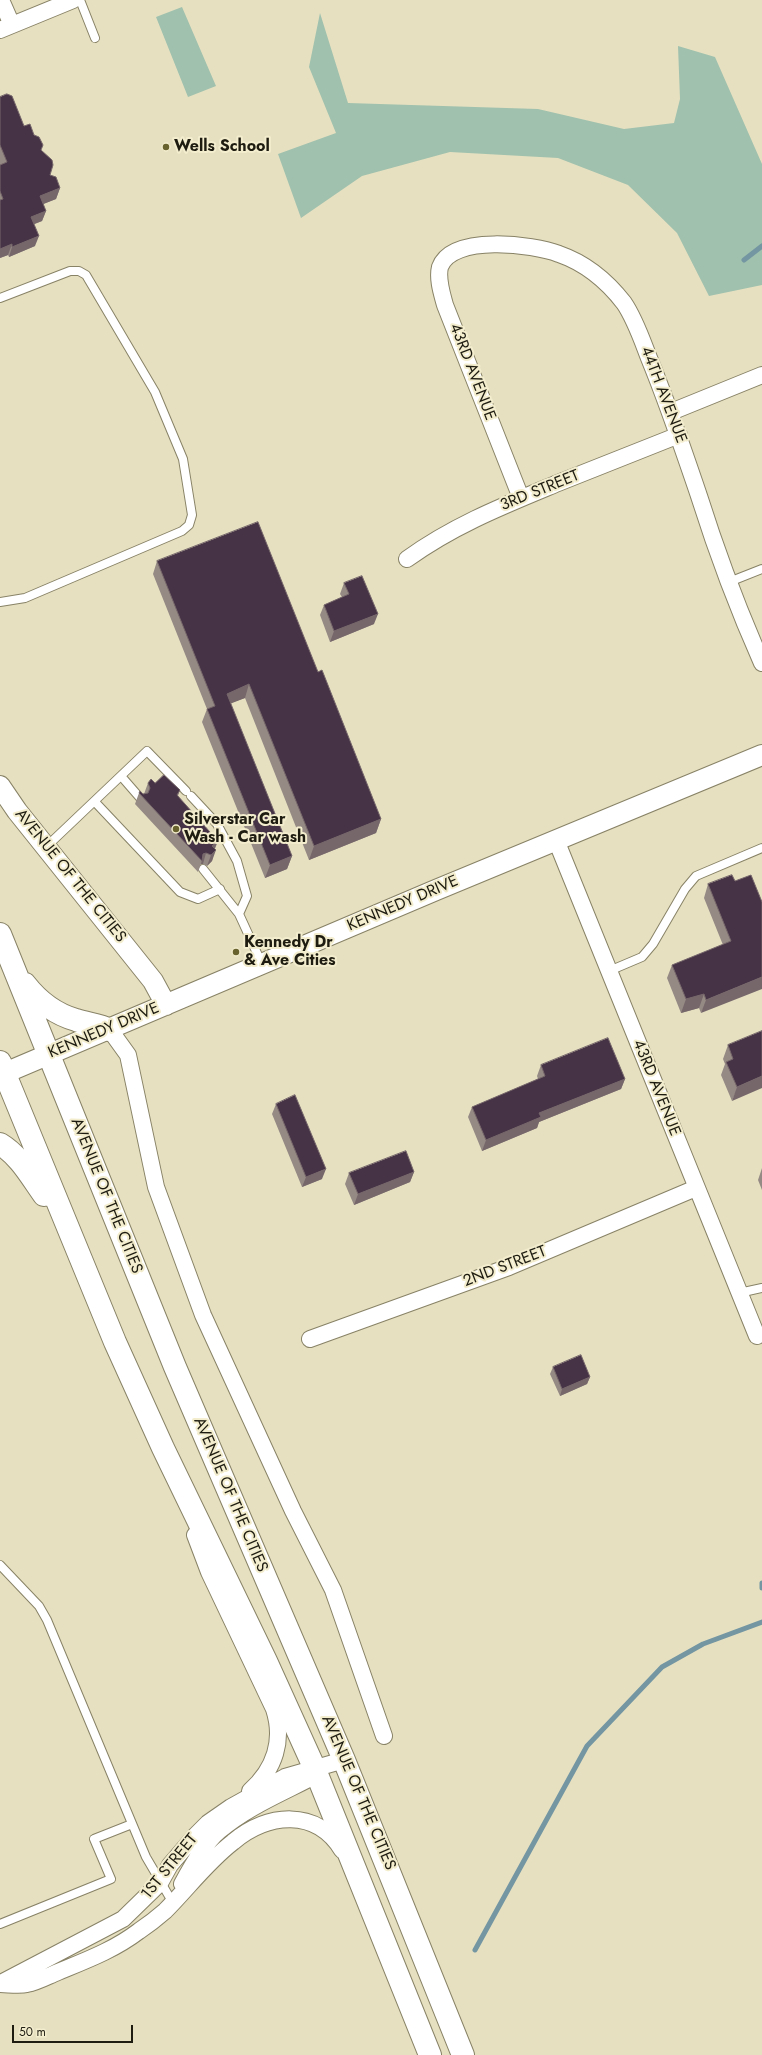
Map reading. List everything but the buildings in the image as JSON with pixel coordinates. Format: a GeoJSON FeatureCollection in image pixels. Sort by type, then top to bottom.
{"type":"FeatureCollection","features":[{"type":"Feature","properties":{"kind":"main road","name":"AVENUE OF THE CITIES"},"geometry":{"type":"LineString","coordinates":[[0,934],[178,1374],[344,1760],[464,2055]]}},
{"type":"Feature","properties":{"kind":"main road"},"geometry":{"type":"LineString","coordinates":[[14,970],[32,993],[50,1008],[76,1020],[104,1026],[110,1030]]}},
{"type":"Feature","properties":{"kind":"main road","name":"AVENUE OF THE CITIES"},"geometry":{"type":"LineString","coordinates":[[2,1070],[80,1259],[163,1448],[266,1661],[315,1771],[430,2055]]}},
{"type":"Feature","properties":{"kind":"main road"},"geometry":{"type":"LineString","coordinates":[[0,1144],[10,1150],[22,1163],[45,1196],[80,1259]]}},
{"type":"Feature","properties":{"kind":"street"},"geometry":{"type":"LineString","coordinates":[[1,0],[6,27],[73,0]]}},
{"type":"Feature","properties":{"kind":"street","name":"44TH AVENUE"},"geometry":{"type":"LineString","coordinates":[[457,250],[477,246],[534,248],[558,253],[578,263],[598,276],[625,305],[644,345],[671,412],[714,544],[762,663]]}},
{"type":"Feature","properties":{"kind":"street","name":"43RD AVENUE"},"geometry":{"type":"LineString","coordinates":[[457,250],[446,257],[440,267],[441,288],[445,305],[521,498]]}},
{"type":"Feature","properties":{"kind":"street"},"geometry":{"type":"LineString","coordinates":[[671,412],[762,375]]}},
{"type":"Feature","properties":{"kind":"street","name":"3RD STREET"},"geometry":{"type":"LineString","coordinates":[[407,560],[430,543],[463,524],[521,498],[679,435]]}},
{"type":"Feature","properties":{"kind":"street","name":"KENNEDY DRIVE"},"geometry":{"type":"LineString","coordinates":[[2,1070],[110,1030],[262,964],[762,755]]}},
{"type":"Feature","properties":{"kind":"street","name":"AVENUE OF THE CITIES"},"geometry":{"type":"LineString","coordinates":[[0,786],[17,812],[153,981],[166,1005]]}},
{"type":"Feature","properties":{"kind":"street","name":"43RD AVENUE"},"geometry":{"type":"LineString","coordinates":[[556,840],[756,1336]]}},
{"type":"Feature","properties":{"kind":"street"},"geometry":{"type":"LineString","coordinates":[[110,1030],[128,1056],[156,1187],[203,1315],[293,1511],[333,1590],[384,1736]]}},
{"type":"Feature","properties":{"kind":"street","name":"2ND STREET"},"geometry":{"type":"LineString","coordinates":[[310,1339],[510,1267],[696,1188]]}},
{"type":"Feature","properties":{"kind":"street"},"geometry":{"type":"LineString","coordinates":[[163,1448],[209,1572],[274,1709],[278,1721],[279,1742],[268,1770],[258,1784],[231,1807]]}},
{"type":"Feature","properties":{"kind":"street"},"geometry":{"type":"LineString","coordinates":[[173,1903],[189,1870],[218,1832],[246,1812],[315,1771],[344,1760]]}},
{"type":"Feature","properties":{"kind":"street","name":"1ST STREET"},"geometry":{"type":"LineString","coordinates":[[0,1984],[123,1919],[160,1883],[170,1865],[194,1836],[208,1823],[231,1807],[285,1777],[315,1771]]}},
{"type":"Feature","properties":{"kind":"street","name":"1ST STREET"},"geometry":{"type":"LineString","coordinates":[[0,1984],[27,1984],[104,1953],[140,1931],[173,1903],[217,1855],[234,1840],[267,1823],[279,1820],[302,1820],[324,1829],[335,1839],[359,1877]]}},
{"type":"Feature","properties":{"kind":"lane"},"geometry":{"type":"LineString","coordinates":[[80,0],[95,38]]}},
{"type":"Feature","properties":{"kind":"lane"},"geometry":{"type":"LineString","coordinates":[[0,298],[70,271],[79,271],[86,275],[155,392],[183,459],[192,515],[189,525],[182,531],[25,598],[0,602]]}},
{"type":"Feature","properties":{"kind":"lane"},"geometry":{"type":"LineString","coordinates":[[730,582],[762,569]]}},
{"type":"Feature","properties":{"kind":"lane"},"geometry":{"type":"LineString","coordinates":[[46,847],[147,751],[189,793],[217,824],[237,861],[247,896],[239,914]]}},
{"type":"Feature","properties":{"kind":"lane"},"geometry":{"type":"LineString","coordinates":[[121,776],[141,799]]}},
{"type":"Feature","properties":{"kind":"lane"},"geometry":{"type":"LineString","coordinates":[[95,802],[180,892],[198,899],[220,889]]}},
{"type":"Feature","properties":{"kind":"lane"},"geometry":{"type":"LineString","coordinates":[[609,971],[642,957],[654,944],[685,889],[696,876],[762,848]]}},
{"type":"Feature","properties":{"kind":"lane"},"geometry":{"type":"LineString","coordinates":[[203,869],[239,914],[262,964]]}},
{"type":"Feature","properties":{"kind":"lane"},"geometry":{"type":"LineString","coordinates":[[739,1293],[762,1288]]}},
{"type":"Feature","properties":{"kind":"lane"},"geometry":{"type":"LineString","coordinates":[[0,1565],[40,1606],[146,1857],[173,1903]]}},
{"type":"Feature","properties":{"kind":"lane"},"geometry":{"type":"LineString","coordinates":[[0,1924],[111,1880],[94,1839],[132,1824]]}},
{"type":"Feature","properties":{"kind":"green space"},"geometry":{"type":"Polygon","coordinates":[[[182,7],[216,86],[188,97],[156,17],[182,7]]]}},
{"type":"Feature","properties":{"kind":"green space"},"geometry":{"type":"Polygon","coordinates":[[[320,13],[348,103],[538,109],[624,129],[674,123],[680,99],[678,46],[715,57],[762,164],[762,285],[709,296],[677,233],[628,185],[558,158],[450,152],[362,176],[301,218],[278,154],[336,133],[309,67],[320,13]]]}},
{"type":"Feature","properties":{"kind":"waterway"},"geometry":{"type":"LineString","coordinates":[[744,260],[762,246]]}},
{"type":"Feature","properties":{"kind":"waterway"},"geometry":{"type":"LineString","coordinates":[[762,1583],[762,1588]]}},
{"type":"Feature","properties":{"kind":"waterway"},"geometry":{"type":"LineString","coordinates":[[475,1950],[587,1746],[662,1667],[703,1644],[762,1622]]}},
{"type":"Feature","properties":{"kind":"place","name":"Wells School"},"geometry":{"type":"Point","coordinates":[166,147]}},
{"type":"Feature","properties":{"kind":"place","name":"Silverstar Car Wash - Car wash"},"geometry":{"type":"Point","coordinates":[176,829]}},
{"type":"Feature","properties":{"kind":"place","name":"Kennedy Dr & Ave Cities"},"geometry":{"type":"Point","coordinates":[236,952]}}]}
